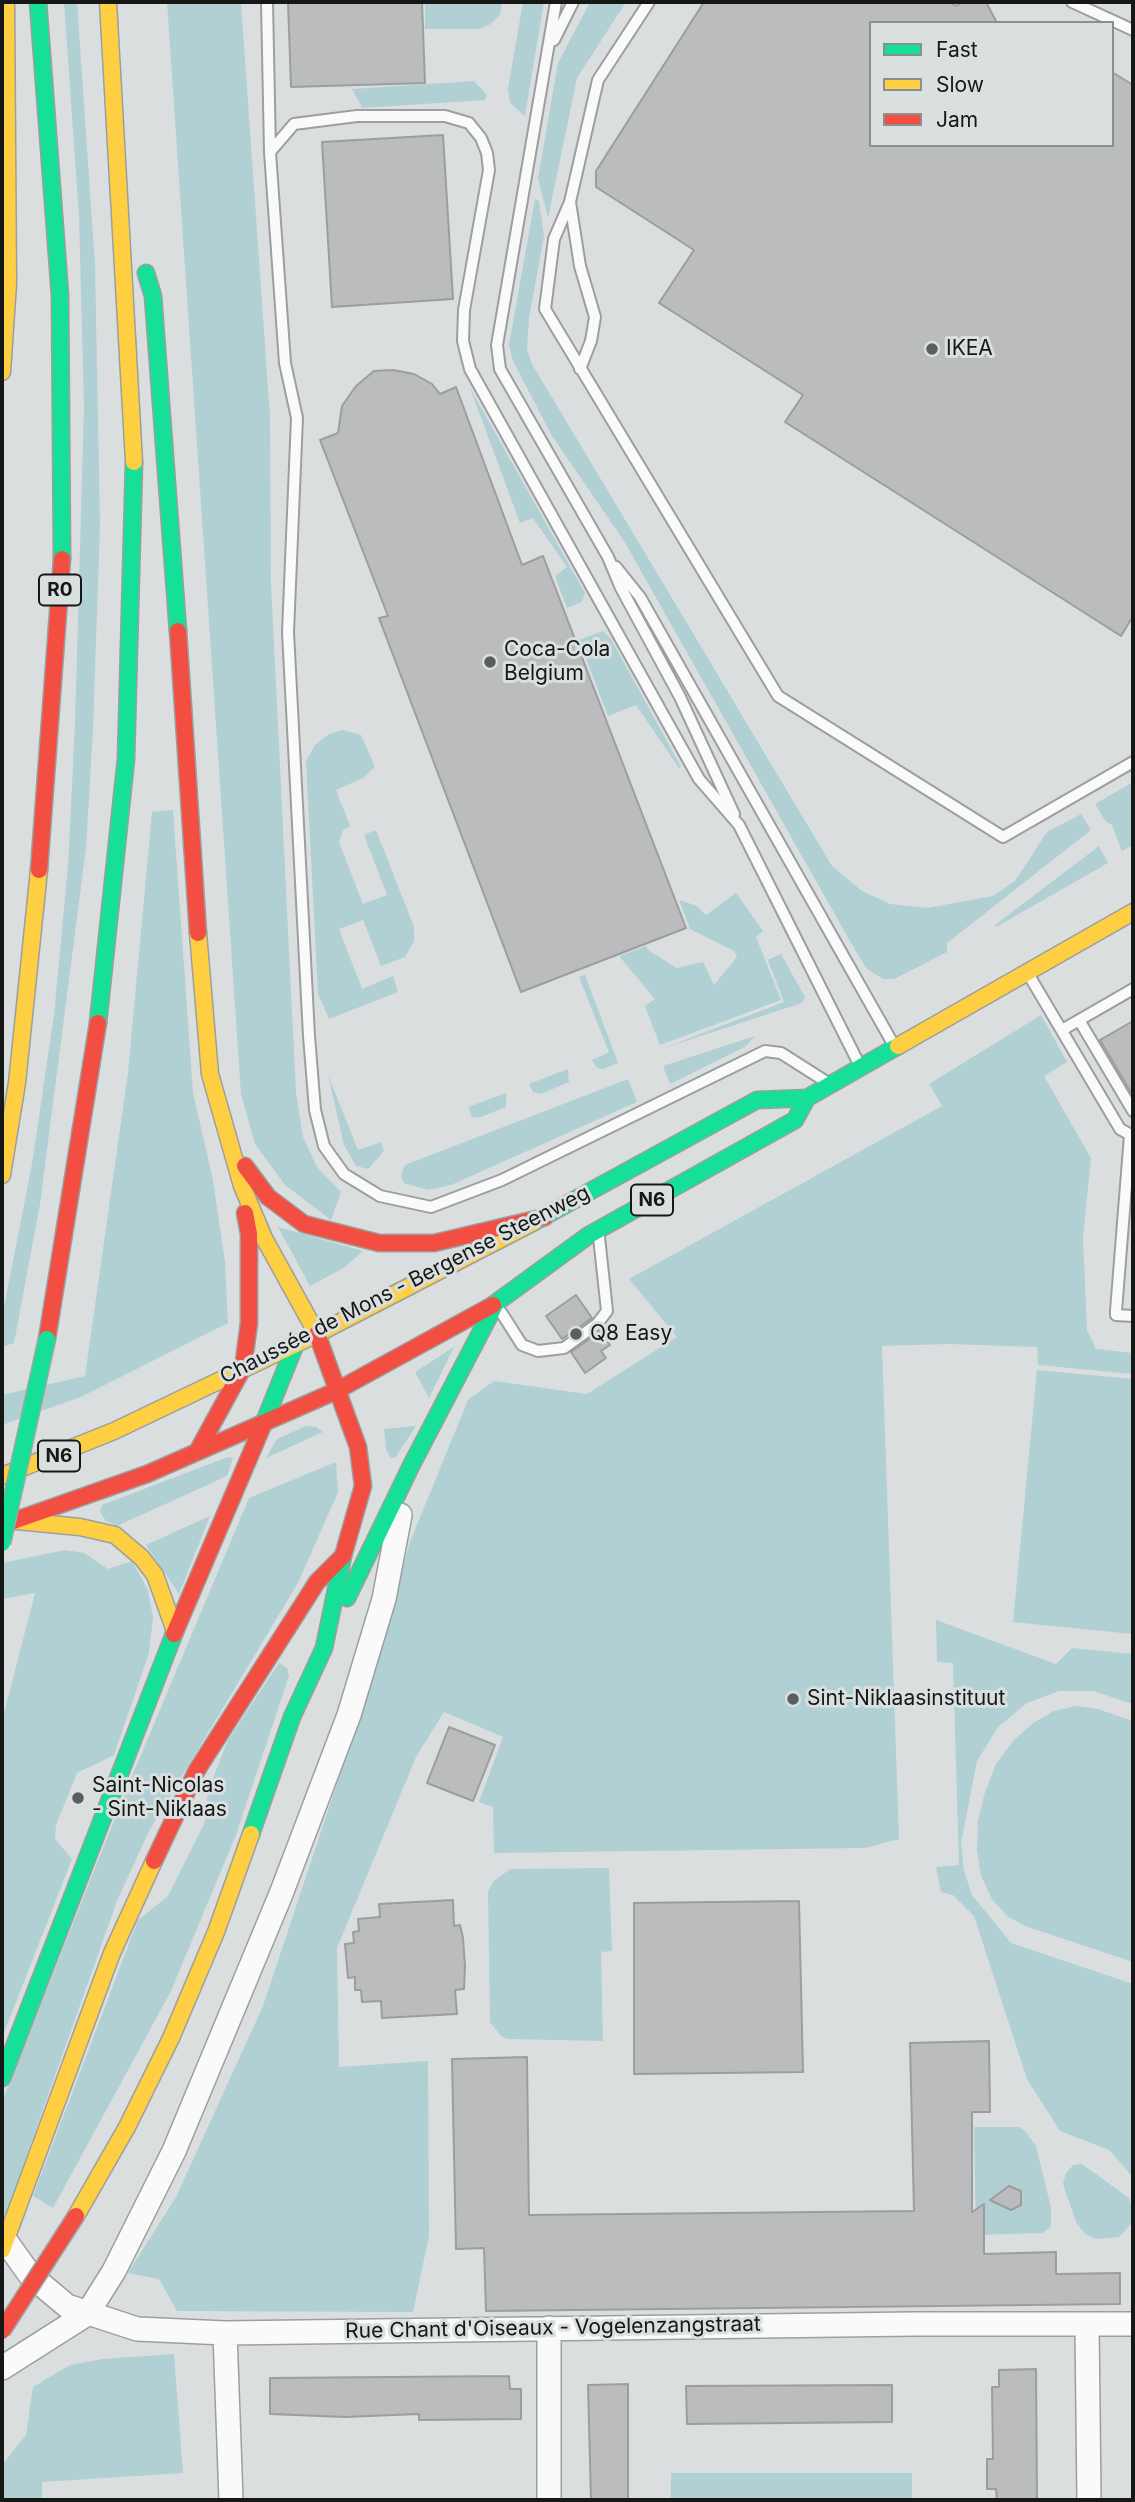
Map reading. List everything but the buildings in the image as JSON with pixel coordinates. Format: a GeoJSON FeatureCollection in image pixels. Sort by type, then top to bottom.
{"type":"FeatureCollection","features":[{"type":"Feature","properties":{"kind":"main road"},"geometry":{"type":"LineString","coordinates":[[2,372],[8,283],[6,2]]}},
{"type":"Feature","properties":{"kind":"main road","name":"R0"},"geometry":{"type":"LineString","coordinates":[[2,1175],[18,1083],[46,802],[62,560],[60,295],[38,2]]}},
{"type":"Feature","properties":{"kind":"main road"},"geometry":{"type":"LineString","coordinates":[[2,1543],[47,1339],[95,1055],[126,760],[135,436],[108,2]]}},
{"type":"Feature","properties":{"kind":"main road"},"geometry":{"type":"LineString","coordinates":[[121,187],[153,296],[200,972],[210,1074],[226,1141],[242,1186],[264,1238],[317,1334],[358,1447],[363,1486],[343,1556],[324,1647]]}},
{"type":"Feature","properties":{"kind":"main road","name":"Chaussée de Mons - Bergense Steenweg"},"geometry":{"type":"LineString","coordinates":[[9,1523],[197,1452],[336,1391],[496,1303],[598,1230],[794,1120],[807,1098],[830,1084],[1133,912]]}},
{"type":"Feature","properties":{"kind":"main road","name":"Chaussée de Mons - Bergense Steenweg"},"geometry":{"type":"LineString","coordinates":[[2,1476],[114,1432],[317,1334],[545,1217],[757,1100],[807,1098]]}},
{"type":"Feature","properties":{"kind":"main road"},"geometry":{"type":"LineString","coordinates":[[226,1141],[268,1197],[304,1224],[347,1238],[392,1245],[434,1243],[545,1217]]}},
{"type":"Feature","properties":{"kind":"main road"},"geometry":{"type":"LineString","coordinates":[[197,1452],[243,1368],[249,1323],[249,1234],[242,1186]]}},
{"type":"Feature","properties":{"kind":"main road"},"geometry":{"type":"LineString","coordinates":[[2,2332],[76,2216],[127,2127],[216,1932],[292,1717],[412,1464],[496,1303]]}},
{"type":"Feature","properties":{"kind":"main road"},"geometry":{"type":"LineString","coordinates":[[2,2078],[175,1632],[296,1343]]}},
{"type":"Feature","properties":{"kind":"main road"},"geometry":{"type":"LineString","coordinates":[[9,1523],[80,1527],[115,1535],[142,1558],[155,1575],[175,1632]]}},
{"type":"Feature","properties":{"kind":"main road"},"geometry":{"type":"LineString","coordinates":[[3,2245],[112,1953],[170,1824],[197,1770],[317,1582],[343,1556]]}},
{"type":"Feature","properties":{"kind":"street"},"geometry":{"type":"LineString","coordinates":[[2,2368],[87,2314],[114,2271],[174,2151],[281,1894],[349,1715],[384,1600],[412,1464]]}},
{"type":"Feature","properties":{"kind":"street","name":"Rue Chant d'Oiseaux - Vogelenzangstraat"},"geometry":{"type":"LineString","coordinates":[[3,2245],[51,2295],[87,2314],[137,2329],[225,2333],[900,2324],[1133,2324]]}},
{"type":"Feature","properties":{"kind":"street"},"geometry":{"type":"LineString","coordinates":[[1087,2326],[1089,2500]]}},
{"type":"Feature","properties":{"kind":"street"},"geometry":{"type":"LineString","coordinates":[[549,2328],[549,2500]]}},
{"type":"Feature","properties":{"kind":"street"},"geometry":{"type":"LineString","coordinates":[[225,2333],[232,2500]]}},
{"type":"Feature","properties":{"kind":"lane"},"geometry":{"type":"LineString","coordinates":[[267,2],[270,152],[285,363],[297,418],[288,632],[309,1036],[315,1110],[324,1146],[344,1174],[380,1196],[431,1206],[502,1180],[765,1051],[781,1053],[830,1084]]}},
{"type":"Feature","properties":{"kind":"lane"},"geometry":{"type":"LineString","coordinates":[[556,2],[497,345],[500,369],[608,556],[653,620],[896,1048]]}},
{"type":"Feature","properties":{"kind":"lane"},"geometry":{"type":"LineString","coordinates":[[548,52],[573,2]]}},
{"type":"Feature","properties":{"kind":"lane"},"geometry":{"type":"LineString","coordinates":[[649,2],[598,80],[570,202],[554,239],[545,309],[778,696],[1003,837],[1133,762]]}},
{"type":"Feature","properties":{"kind":"lane"},"geometry":{"type":"LineString","coordinates":[[1072,2],[1113,21]]}},
{"type":"Feature","properties":{"kind":"lane"},"geometry":{"type":"LineString","coordinates":[[1114,21],[1133,30]]}},
{"type":"Feature","properties":{"kind":"lane"},"geometry":{"type":"LineString","coordinates":[[270,152],[294,124],[357,116],[445,116],[469,123],[481,138],[487,153],[489,170],[464,310],[463,341],[470,369],[699,779],[738,825]]}},
{"type":"Feature","properties":{"kind":"lane"},"geometry":{"type":"LineString","coordinates":[[570,202],[580,266],[595,317],[591,341],[580,369]]}},
{"type":"Feature","properties":{"kind":"lane"},"geometry":{"type":"LineString","coordinates":[[608,556],[621,588],[680,697],[738,825],[860,1067]]}},
{"type":"Feature","properties":{"kind":"lane"},"geometry":{"type":"LineString","coordinates":[[1027,971],[1120,1129],[1131,1135],[1116,1315],[1133,1317]]}},
{"type":"Feature","properties":{"kind":"lane"},"geometry":{"type":"LineString","coordinates":[[1062,1030],[1133,989]]}},
{"type":"Feature","properties":{"kind":"lane"},"geometry":{"type":"LineString","coordinates":[[1079,1020],[1133,1111]]}},
{"type":"Feature","properties":{"kind":"lane"},"geometry":{"type":"LineString","coordinates":[[496,1303],[522,1345],[538,1351],[564,1348],[597,1325],[607,1311],[598,1230]]}},
{"type":"Feature","properties":{"kind":"shaded area"},"geometry":{"type":"Polygon","coordinates":[[[64,2],[77,2],[95,265],[100,525],[93,729],[86,848],[40,1204],[14,1343],[2,1347],[2,1317],[32,1164],[54,1015],[68,866],[75,723],[84,407],[79,216],[64,2]]]}},
{"type":"Feature","properties":{"kind":"shaded area"},"geometry":{"type":"Polygon","coordinates":[[[167,2],[241,2],[270,417],[271,584],[296,1092],[303,1137],[317,1167],[341,1192],[331,1220],[285,1185],[255,1144],[241,1094],[167,2]]]}},
{"type":"Feature","properties":{"kind":"shaded area"},"geometry":{"type":"Polygon","coordinates":[[[425,2],[502,2],[500,15],[489,25],[479,29],[425,29],[425,2]]]}},
{"type":"Feature","properties":{"kind":"shaded area"},"geometry":{"type":"Polygon","coordinates":[[[523,2],[544,2],[525,116],[510,103],[508,89],[523,2]]]}},
{"type":"Feature","properties":{"kind":"shaded area"},"geometry":{"type":"Polygon","coordinates":[[[590,2],[626,2],[577,78],[548,218],[538,178],[558,63],[590,2]]]}},
{"type":"Feature","properties":{"kind":"shaded area"},"geometry":{"type":"Polygon","coordinates":[[[474,81],[487,95],[485,100],[362,108],[352,89],[474,81]]]}},
{"type":"Feature","properties":{"kind":"shaded area"},"geometry":{"type":"Polygon","coordinates":[[[535,199],[539,201],[544,236],[529,318],[527,349],[532,364],[832,866],[862,891],[890,904],[927,908],[993,896],[1015,881],[1047,832],[1081,814],[1091,830],[947,943],[947,952],[894,979],[883,979],[867,969],[855,950],[624,541],[552,436],[513,361],[509,345],[535,199]]]}},
{"type":"Feature","properties":{"kind":"shaded area"},"geometry":{"type":"Polygon","coordinates":[[[470,388],[585,593],[582,602],[567,608],[555,576],[567,567],[533,518],[520,523],[470,388]]]}},
{"type":"Feature","properties":{"kind":"shaded area"},"geometry":{"type":"Polygon","coordinates":[[[603,631],[611,639],[681,767],[679,768],[636,705],[608,716],[579,640],[603,631]]]}},
{"type":"Feature","properties":{"kind":"shaded area"},"geometry":{"type":"Polygon","coordinates":[[[343,730],[361,735],[375,767],[363,778],[336,790],[350,826],[343,830],[339,842],[363,904],[387,895],[364,835],[376,830],[414,927],[414,941],[405,957],[381,966],[363,920],[339,929],[362,989],[393,976],[398,992],[329,1019],[318,994],[306,761],[315,745],[329,734],[343,730]]]}},
{"type":"Feature","properties":{"kind":"shaded area"},"geometry":{"type":"Polygon","coordinates":[[[1133,782],[1133,845],[1122,851],[1112,825],[1106,822],[1095,804],[1133,782]]]}},
{"type":"Feature","properties":{"kind":"shaded area"},"geometry":{"type":"Polygon","coordinates":[[[173,810],[193,1093],[213,1180],[225,1262],[228,1323],[81,1397],[2,1425],[2,1395],[85,1376],[128,1073],[152,812],[173,810]]]}},
{"type":"Feature","properties":{"kind":"shaded area"},"geometry":{"type":"Polygon","coordinates":[[[1099,846],[1108,863],[996,927],[995,925],[1099,846]]]}},
{"type":"Feature","properties":{"kind":"shaded area"},"geometry":{"type":"Polygon","coordinates":[[[736,893],[763,931],[756,937],[781,1000],[660,1045],[645,1006],[655,999],[619,956],[646,946],[648,950],[677,968],[703,962],[714,985],[737,957],[734,951],[690,929],[679,900],[697,906],[706,915],[736,893]]]}},
{"type":"Feature","properties":{"kind":"shaded area"},"geometry":{"type":"Polygon","coordinates":[[[781,954],[805,997],[802,1003],[661,1049],[784,1002],[768,960],[781,954]]]}},
{"type":"Feature","properties":{"kind":"shaded area"},"geometry":{"type":"Polygon","coordinates":[[[585,975],[618,1063],[603,1069],[597,1068],[592,1060],[609,1052],[579,977],[585,975]]]}},
{"type":"Feature","properties":{"kind":"shaded area"},"geometry":{"type":"Polygon","coordinates":[[[1041,1015],[1067,1062],[1044,1076],[1091,1158],[1083,1237],[1087,1330],[1096,1349],[1133,1353],[1133,1374],[1038,1365],[1037,1347],[949,1344],[882,1346],[899,1839],[865,1848],[494,1853],[493,1807],[479,1802],[503,1737],[444,1712],[416,1757],[337,1948],[339,2067],[428,2061],[429,2236],[413,2312],[177,2311],[159,2279],[128,2273],[176,2197],[263,2006],[363,1705],[410,1542],[468,1400],[494,1381],[587,1394],[677,1337],[629,1279],[942,1106],[929,1084],[1041,1015]]]}},
{"type":"Feature","properties":{"kind":"shaded area"},"geometry":{"type":"Polygon","coordinates":[[[755,1036],[745,1047],[670,1084],[663,1066],[755,1036]]]}},
{"type":"Feature","properties":{"kind":"shaded area"},"geometry":{"type":"Polygon","coordinates":[[[568,1069],[569,1082],[541,1094],[533,1092],[529,1084],[568,1069]]]}},
{"type":"Feature","properties":{"kind":"shaded area"},"geometry":{"type":"Polygon","coordinates":[[[328,1075],[358,1150],[381,1142],[384,1151],[368,1169],[356,1166],[344,1145],[328,1075]]]}},
{"type":"Feature","properties":{"kind":"shaded area"},"geometry":{"type":"Polygon","coordinates":[[[628,1079],[637,1102],[451,1185],[428,1190],[404,1183],[401,1175],[405,1165],[628,1079]]]}},
{"type":"Feature","properties":{"kind":"shaded area"},"geometry":{"type":"Polygon","coordinates":[[[506,1093],[506,1107],[478,1118],[472,1117],[468,1107],[506,1093]]]}},
{"type":"Feature","properties":{"kind":"shaded area"},"geometry":{"type":"Polygon","coordinates":[[[278,1227],[363,1251],[345,1267],[310,1286],[278,1227]]]}},
{"type":"Feature","properties":{"kind":"shaded area"},"geometry":{"type":"Polygon","coordinates":[[[454,1347],[429,1398],[415,1372],[454,1347]]]}},
{"type":"Feature","properties":{"kind":"shaded area"},"geometry":{"type":"Polygon","coordinates":[[[1037,1370],[1133,1379],[1133,1634],[1013,1622],[1037,1370]]]}},
{"type":"Feature","properties":{"kind":"shaded area"},"geometry":{"type":"Polygon","coordinates":[[[306,1426],[316,1427],[323,1432],[266,1458],[277,1439],[306,1426]]]}},
{"type":"Feature","properties":{"kind":"shaded area"},"geometry":{"type":"Polygon","coordinates":[[[416,1426],[395,1458],[390,1457],[386,1449],[384,1429],[416,1426]]]}},
{"type":"Feature","properties":{"kind":"shaded area"},"geometry":{"type":"Polygon","coordinates":[[[228,1457],[233,1458],[227,1476],[117,1526],[106,1521],[100,1512],[102,1505],[228,1457]]]}},
{"type":"Feature","properties":{"kind":"shaded area"},"geometry":{"type":"Polygon","coordinates":[[[336,1462],[338,1492],[298,1583],[149,1831],[117,1901],[2,2225],[2,2102],[125,1793],[249,1498],[336,1462]]]}},
{"type":"Feature","properties":{"kind":"shaded area"},"geometry":{"type":"Polygon","coordinates":[[[210,1516],[179,1594],[146,1545],[210,1516]]]}},
{"type":"Feature","properties":{"kind":"shaded area"},"geometry":{"type":"Polygon","coordinates":[[[65,1550],[84,1553],[108,1569],[132,1561],[148,1590],[153,1618],[149,1653],[114,1755],[77,1773],[56,1825],[55,1839],[72,1859],[2,2038],[2,1721],[35,1593],[2,1599],[2,1563],[65,1550]]]}},
{"type":"Feature","properties":{"kind":"shaded area"},"geometry":{"type":"Polygon","coordinates":[[[936,1620],[1056,1664],[1072,1648],[1133,1654],[1133,1704],[1093,1691],[1059,1691],[1027,1703],[998,1727],[977,1761],[961,1843],[964,1871],[972,1895],[1011,1943],[1133,1984],[1133,2177],[1109,2150],[1060,2131],[1027,2079],[974,1916],[953,1895],[941,1892],[936,1867],[959,1865],[953,1663],[937,1662],[936,1620]]]}},
{"type":"Feature","properties":{"kind":"shaded area"},"geometry":{"type":"Polygon","coordinates":[[[279,1663],[287,1668],[289,1676],[236,1835],[171,1991],[53,2208],[33,2196],[138,1920],[168,1896],[205,1822],[208,1791],[228,1740],[279,1663]]]}},
{"type":"Feature","properties":{"kind":"shaded area"},"geometry":{"type":"Polygon","coordinates":[[[1076,1706],[1098,1709],[1133,1721],[1133,1962],[1025,1926],[1007,1916],[992,1899],[981,1876],[977,1850],[978,1821],[996,1764],[1013,1741],[1033,1723],[1054,1711],[1076,1706]]]}},
{"type":"Feature","properties":{"kind":"shaded area"},"geometry":{"type":"Polygon","coordinates":[[[609,1868],[612,1951],[601,1952],[603,2041],[508,2039],[501,2036],[490,2022],[488,1892],[493,1882],[510,1869],[609,1868]]]}},
{"type":"Feature","properties":{"kind":"shaded area"},"geometry":{"type":"Polygon","coordinates":[[[974,2127],[1019,2127],[1025,2131],[1036,2146],[1051,2208],[1051,2227],[1042,2233],[976,2235],[974,2127]]]}},
{"type":"Feature","properties":{"kind":"shaded area"},"geometry":{"type":"Polygon","coordinates":[[[1082,2164],[1129,2198],[1133,2210],[1130,2225],[1119,2237],[1096,2239],[1085,2234],[1076,2222],[1063,2184],[1066,2173],[1073,2165],[1082,2164]]]}},
{"type":"Feature","properties":{"kind":"shaded area"},"geometry":{"type":"Polygon","coordinates":[[[174,2354],[183,2473],[42,2482],[42,2500],[2,2500],[2,2465],[26,2435],[33,2387],[70,2365],[102,2359],[174,2354]]]}},
{"type":"Feature","properties":{"kind":"shaded area"},"geometry":{"type":"Polygon","coordinates":[[[671,2473],[912,2473],[912,2500],[671,2500],[671,2473]]]}},
{"type":"Feature","properties":{"kind":"traffic: fast"},"geometry":{"type":"LineString","coordinates":[[38,2],[60,295],[62,559]]}},
{"type":"Feature","properties":{"kind":"traffic: fast"},"geometry":{"type":"LineString","coordinates":[[146,273],[153,296],[178,631]]}},
{"type":"Feature","properties":{"kind":"traffic: fast"},"geometry":{"type":"LineString","coordinates":[[98,1023],[126,759],[134,462]]}},
{"type":"Feature","properties":{"kind":"traffic: fast"},"geometry":{"type":"LineString","coordinates":[[534,1222],[757,1100],[807,1098],[898,1046]]}},
{"type":"Feature","properties":{"kind":"traffic: fast"},"geometry":{"type":"LineString","coordinates":[[493,1305],[589,1235],[795,1120],[807,1098]]}},
{"type":"Feature","properties":{"kind":"traffic: fast"},"geometry":{"type":"LineString","coordinates":[[412,1464],[496,1303]]}},
{"type":"Feature","properties":{"kind":"traffic: fast"},"geometry":{"type":"LineString","coordinates":[[2,1543],[47,1339]]}},
{"type":"Feature","properties":{"kind":"traffic: fast"},"geometry":{"type":"LineString","coordinates":[[263,1425],[296,1343]]}},
{"type":"Feature","properties":{"kind":"traffic: fast"},"geometry":{"type":"LineString","coordinates":[[347,1598],[412,1464]]}},
{"type":"Feature","properties":{"kind":"traffic: fast"},"geometry":{"type":"LineString","coordinates":[[251,1834],[292,1717],[324,1648],[343,1556]]}},
{"type":"Feature","properties":{"kind":"traffic: fast"},"geometry":{"type":"LineString","coordinates":[[2,2078],[174,1634]]}},
{"type":"Feature","properties":{"kind":"traffic: slow"},"geometry":{"type":"LineString","coordinates":[[2,372],[8,283],[6,2]]}},
{"type":"Feature","properties":{"kind":"traffic: slow"},"geometry":{"type":"LineString","coordinates":[[108,2],[134,462]]}},
{"type":"Feature","properties":{"kind":"traffic: slow"},"geometry":{"type":"LineString","coordinates":[[2,1175],[17,1083],[39,870]]}},
{"type":"Feature","properties":{"kind":"traffic: slow"},"geometry":{"type":"LineString","coordinates":[[898,1046],[1133,912]]}},
{"type":"Feature","properties":{"kind":"traffic: slow"},"geometry":{"type":"LineString","coordinates":[[198,933],[210,1074],[242,1186],[264,1238],[317,1334]]}},
{"type":"Feature","properties":{"kind":"traffic: slow"},"geometry":{"type":"LineString","coordinates":[[2,1476],[114,1431],[317,1334],[534,1222]]}},
{"type":"Feature","properties":{"kind":"traffic: slow"},"geometry":{"type":"LineString","coordinates":[[17,1521],[80,1527],[115,1535],[142,1558],[155,1575],[175,1631]]}},
{"type":"Feature","properties":{"kind":"traffic: slow"},"geometry":{"type":"LineString","coordinates":[[76,2216],[127,2127],[171,2038],[216,1932],[251,1834]]}},
{"type":"Feature","properties":{"kind":"traffic: slow"},"geometry":{"type":"LineString","coordinates":[[2,2250],[112,1953],[154,1861]]}},
{"type":"Feature","properties":{"kind":"traffic: jam"},"geometry":{"type":"LineString","coordinates":[[39,870],[62,559]]}},
{"type":"Feature","properties":{"kind":"traffic: jam"},"geometry":{"type":"LineString","coordinates":[[178,631],[198,933]]}},
{"type":"Feature","properties":{"kind":"traffic: jam"},"geometry":{"type":"LineString","coordinates":[[47,1339],[98,1023]]}},
{"type":"Feature","properties":{"kind":"traffic: jam"},"geometry":{"type":"LineString","coordinates":[[245,1166],[268,1197],[304,1224],[379,1243],[434,1243],[545,1217]]}},
{"type":"Feature","properties":{"kind":"traffic: jam"},"geometry":{"type":"LineString","coordinates":[[197,1452],[243,1368],[249,1323],[249,1234],[245,1213]]}},
{"type":"Feature","properties":{"kind":"traffic: jam"},"geometry":{"type":"LineString","coordinates":[[2,1525],[147,1474],[336,1391],[493,1305]]}},
{"type":"Feature","properties":{"kind":"traffic: jam"},"geometry":{"type":"LineString","coordinates":[[317,1334],[358,1447],[363,1486],[343,1556]]}},
{"type":"Feature","properties":{"kind":"traffic: jam"},"geometry":{"type":"LineString","coordinates":[[174,1634],[263,1425]]}},
{"type":"Feature","properties":{"kind":"traffic: jam"},"geometry":{"type":"LineString","coordinates":[[154,1861],[197,1770],[317,1582],[343,1556]]}},
{"type":"Feature","properties":{"kind":"traffic: jam"},"geometry":{"type":"LineString","coordinates":[[2,2331],[76,2216]]}},
{"type":"Feature","properties":{"kind":"place","name":"IKEA"},"geometry":{"type":"Point","coordinates":[932,349]}},
{"type":"Feature","properties":{"kind":"place","name":"Coca-Cola Belgium"},"geometry":{"type":"Point","coordinates":[490,662]}},
{"type":"Feature","properties":{"kind":"place","name":"Q8 Easy"},"geometry":{"type":"Point","coordinates":[576,1334]}},
{"type":"Feature","properties":{"kind":"place","name":"Sint-Niklaasinstituut"},"geometry":{"type":"Point","coordinates":[793,1699]}},
{"type":"Feature","properties":{"kind":"place","name":"Saint-Nicolas - Sint-Niklaas"},"geometry":{"type":"Point","coordinates":[78,1798]}}]}
